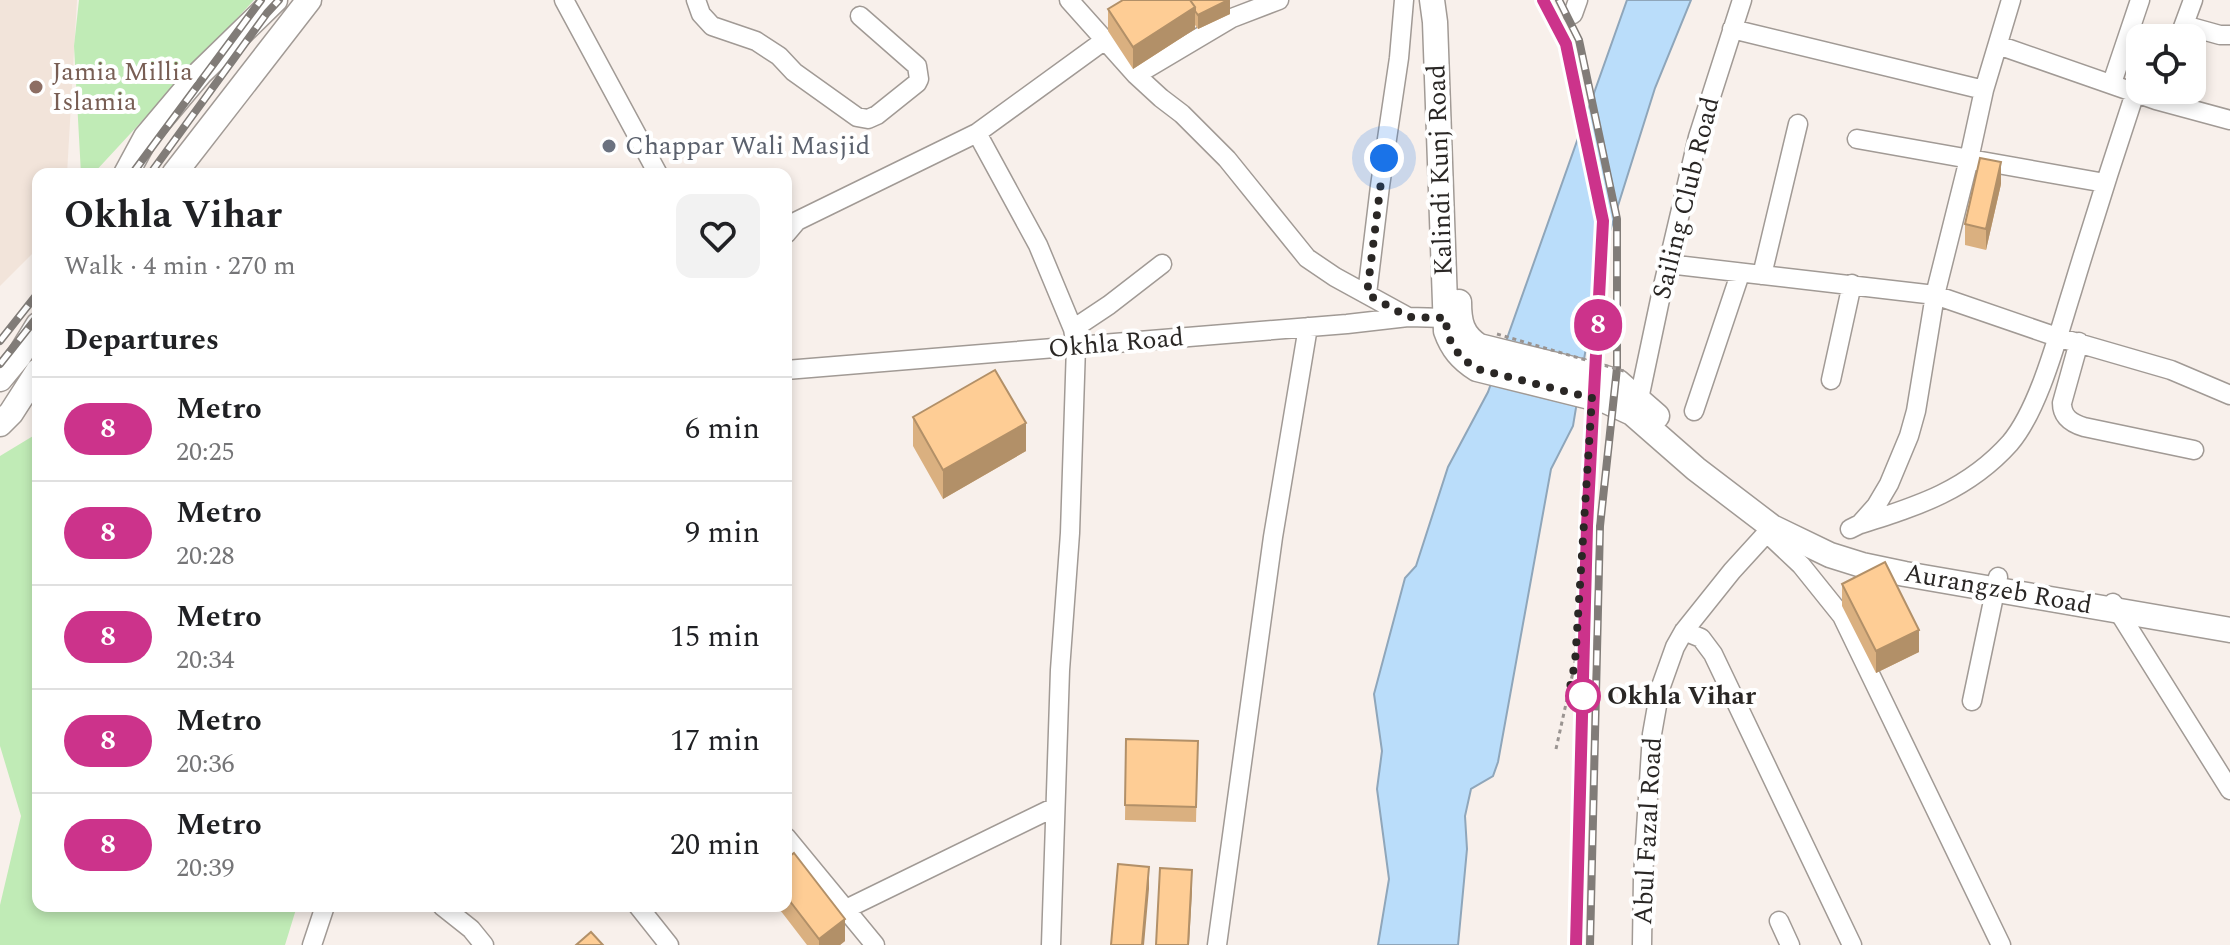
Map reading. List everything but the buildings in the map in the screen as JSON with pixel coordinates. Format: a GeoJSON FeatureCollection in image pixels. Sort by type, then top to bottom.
{"type":"FeatureCollection","features":[{"type":"Feature","properties":{"kind":"main road"},"geometry":{"type":"LineString","coordinates":[[129,168],[146,137],[200,73],[275,0]]}},
{"type":"Feature","properties":{"kind":"main road"},"geometry":{"type":"LineString","coordinates":[[179,168],[309,0]]}},
{"type":"Feature","properties":{"kind":"main road","name":"Kalindi Kunj Road"},"geometry":{"type":"LineString","coordinates":[[1432,0],[1446,331],[1450,343],[1466,362],[1486,350],[1469,338],[1459,321],[1445,0]]}},
{"type":"Feature","properties":{"kind":"main road"},"geometry":{"type":"LineString","coordinates":[[1486,350],[1590,389],[1606,401],[1632,413],[1699,462],[1773,526]]}},
{"type":"Feature","properties":{"kind":"main road"},"geometry":{"type":"LineString","coordinates":[[0,379],[32,364]]}},
{"type":"Feature","properties":{"kind":"main road"},"geometry":{"type":"LineString","coordinates":[[0,424],[11,413],[32,364]]}},
{"type":"Feature","properties":{"kind":"main road"},"geometry":{"type":"LineString","coordinates":[[1590,389],[1618,382],[1639,399],[1699,462]]}},
{"type":"Feature","properties":{"kind":"main road","name":"Aurangzeb Road"},"geometry":{"type":"LineString","coordinates":[[1773,526],[1996,583],[2113,604],[2230,630]]}},
{"type":"Feature","properties":{"kind":"main road","name":"Aurangzeb Road"},"geometry":{"type":"LineString","coordinates":[[2113,604],[2230,618]]}},
{"type":"Feature","properties":{"kind":"street"},"geometry":{"type":"LineString","coordinates":[[564,0],[655,168]]}},
{"type":"Feature","properties":{"kind":"street"},"geometry":{"type":"LineString","coordinates":[[696,0],[701,14],[712,26],[756,41],[850,114],[863,119],[877,115],[917,83],[919,75],[917,66],[860,16]]}},
{"type":"Feature","properties":{"kind":"street"},"geometry":{"type":"LineString","coordinates":[[1069,0],[1136,75],[1182,114],[1227,159],[1307,258],[1408,317]]}},
{"type":"Feature","properties":{"kind":"street"},"geometry":{"type":"LineString","coordinates":[[1136,75],[1232,18],[1279,0]]}},
{"type":"Feature","properties":{"kind":"street"},"geometry":{"type":"LineString","coordinates":[[1367,294],[1404,0]]}},
{"type":"Feature","properties":{"kind":"street","name":"Sailing Club Road"},"geometry":{"type":"LineString","coordinates":[[1639,399],[1698,137],[1742,0]]}},
{"type":"Feature","properties":{"kind":"street"},"geometry":{"type":"LineString","coordinates":[[2011,0],[1984,90],[1935,295],[1909,436],[1876,506],[1855,526],[1946,494],[2011,442],[2033,405],[2131,104]]}},
{"type":"Feature","properties":{"kind":"street"},"geometry":{"type":"LineString","coordinates":[[2112,83],[2140,0]]}},
{"type":"Feature","properties":{"kind":"street"},"geometry":{"type":"LineString","coordinates":[[2184,24],[2193,0]]}},
{"type":"Feature","properties":{"kind":"street"},"geometry":{"type":"LineString","coordinates":[[1732,29],[1984,90]]}},
{"type":"Feature","properties":{"kind":"street"},"geometry":{"type":"LineString","coordinates":[[2206,34],[2230,35]]}},
{"type":"Feature","properties":{"kind":"street"},"geometry":{"type":"LineString","coordinates":[[792,227],[797,221],[977,133],[1105,40]]}},
{"type":"Feature","properties":{"kind":"street"},"geometry":{"type":"LineString","coordinates":[[1998,45],[2126,89]]}},
{"type":"Feature","properties":{"kind":"street"},"geometry":{"type":"LineString","coordinates":[[2184,104],[2230,120]]}},
{"type":"Feature","properties":{"kind":"street"},"geometry":{"type":"LineString","coordinates":[[1762,275],[1798,124]]}},
{"type":"Feature","properties":{"kind":"street"},"geometry":{"type":"LineString","coordinates":[[977,133],[1038,245],[1074,337],[1070,533],[1060,670],[1051,945]]}},
{"type":"Feature","properties":{"kind":"street"},"geometry":{"type":"LineString","coordinates":[[1857,139],[2105,183]]}},
{"type":"Feature","properties":{"kind":"street"},"geometry":{"type":"LineString","coordinates":[[1074,337],[1162,264]]}},
{"type":"Feature","properties":{"kind":"street"},"geometry":{"type":"LineString","coordinates":[[1668,264],[1935,295],[2057,337],[2171,370],[2230,395]]}},
{"type":"Feature","properties":{"kind":"street"},"geometry":{"type":"LineString","coordinates":[[1694,411],[1740,274]]}},
{"type":"Feature","properties":{"kind":"street"},"geometry":{"type":"LineString","coordinates":[[1831,380],[1852,284]]}},
{"type":"Feature","properties":{"kind":"street","name":"Okhla Road"},"geometry":{"type":"LineString","coordinates":[[792,369],[1074,337],[1308,327],[1408,317],[1446,318]]}},
{"type":"Feature","properties":{"kind":"street"},"geometry":{"type":"LineString","coordinates":[[1217,945],[1273,537],[1308,327]]}},
{"type":"Feature","properties":{"kind":"street"},"geometry":{"type":"LineString","coordinates":[[2079,342],[2062,403],[2062,411],[2073,424],[2194,450]]}},
{"type":"Feature","properties":{"kind":"street"},"geometry":{"type":"LineString","coordinates":[[1773,526],[1842,616],[2001,945]]}},
{"type":"Feature","properties":{"kind":"street","name":"Abul Fazal Road"},"geometry":{"type":"LineString","coordinates":[[1642,945],[1652,734],[1660,689],[1684,631],[1773,526]]}},
{"type":"Feature","properties":{"kind":"street"},"geometry":{"type":"LineString","coordinates":[[1972,701],[1996,583]]}},
{"type":"Feature","properties":{"kind":"street"},"geometry":{"type":"LineString","coordinates":[[2113,604],[2230,790]]}},
{"type":"Feature","properties":{"kind":"street"},"geometry":{"type":"LineString","coordinates":[[1684,631],[1701,638],[1713,654],[1852,945]]}},
{"type":"Feature","properties":{"kind":"street"},"geometry":{"type":"LineString","coordinates":[[846,909],[1055,807]]}},
{"type":"Feature","properties":{"kind":"street"},"geometry":{"type":"LineString","coordinates":[[792,844],[875,945]]}},
{"type":"Feature","properties":{"kind":"street"},"geometry":{"type":"LineString","coordinates":[[312,945],[323,912]]}},
{"type":"Feature","properties":{"kind":"street"},"geometry":{"type":"LineString","coordinates":[[450,912],[471,929],[484,945]]}},
{"type":"Feature","properties":{"kind":"street"},"geometry":{"type":"LineString","coordinates":[[643,912],[669,945]]}},
{"type":"Feature","properties":{"kind":"street"},"geometry":{"type":"LineString","coordinates":[[1779,921],[1790,945]]}},
{"type":"Feature","properties":{"kind":"path"},"geometry":{"type":"LineString","coordinates":[[1486,350],[1627,372]]}},
{"type":"Feature","properties":{"kind":"path"},"geometry":{"type":"LineString","coordinates":[[1556,749],[1575,663],[1590,389]]}},
{"type":"Feature","properties":{"kind":"shaded area","name":"Jamia Millia Islamia"},"geometry":{"type":"Polygon","coordinates":[[[0,0],[77,0],[67,168],[32,168],[32,254],[0,286],[0,0]]]}},
{"type":"Feature","properties":{"kind":"green space"},"geometry":{"type":"Polygon","coordinates":[[[79,0],[254,0],[99,168],[81,168],[74,46],[79,0]]]}},
{"type":"Feature","properties":{"kind":"green space"},"geometry":{"type":"Polygon","coordinates":[[[32,437],[32,912],[295,912],[285,945],[0,945],[0,905],[21,816],[0,746],[0,456],[32,437]]]}},
{"type":"Feature","properties":{"kind":"water"},"geometry":{"type":"Polygon","coordinates":[[[1627,0],[1691,0],[1655,88],[1600,263],[1573,426],[1551,469],[1498,762],[1493,776],[1471,789],[1465,816],[1467,849],[1458,945],[1378,945],[1389,879],[1377,789],[1382,751],[1374,694],[1405,578],[1416,566],[1448,467],[1488,392],[1627,0]]]}},
{"type":"Feature","properties":{"kind":"railway"},"geometry":{"type":"LineString","coordinates":[[136,168],[261,0]]}},
{"type":"Feature","properties":{"kind":"railway"},"geometry":{"type":"LineString","coordinates":[[154,168],[279,0]]}},
{"type":"Feature","properties":{"kind":"railway"},"geometry":{"type":"LineString","coordinates":[[1543,0],[1566,44],[1603,221],[1587,526],[1576,945]]}},
{"type":"Feature","properties":{"kind":"railway"},"geometry":{"type":"LineString","coordinates":[[1559,0],[1579,40],[1617,219],[1617,368],[1600,526],[1590,945]]}},
{"type":"Feature","properties":{"kind":"railway"},"geometry":{"type":"LineString","coordinates":[[0,341],[32,301]]}},
{"type":"Feature","properties":{"kind":"railway"},"geometry":{"type":"LineString","coordinates":[[0,364],[32,324]]}},
{"type":"Feature","properties":{"kind":"metro line","name":"8"},"geometry":{"type":"LineString","coordinates":[[1543,0],[1566,44],[1603,221],[1587,526],[1576,945]]}},
{"type":"Feature","properties":{"kind":"place","name":"Jamia Millia Islamia"},"geometry":{"type":"Point","coordinates":[36,87]}},
{"type":"Feature","properties":{"kind":"place","name":"Chappar Wali Masjid"},"geometry":{"type":"Point","coordinates":[609,146]}},
{"type":"Feature","properties":{"kind":"place","name":"Okhla Vihar"},"geometry":{"type":"Point","coordinates":[1583,696]}},
{"type":"Feature","properties":{"kind":"route"},"geometry":{"type":"LineString","coordinates":[[1384,158],[1367,294],[1408,317],[1446,318],[1450,343],[1466,362],[1477,369],[1592,398],[1575,663],[1569,692],[1583,696]]}}]}
